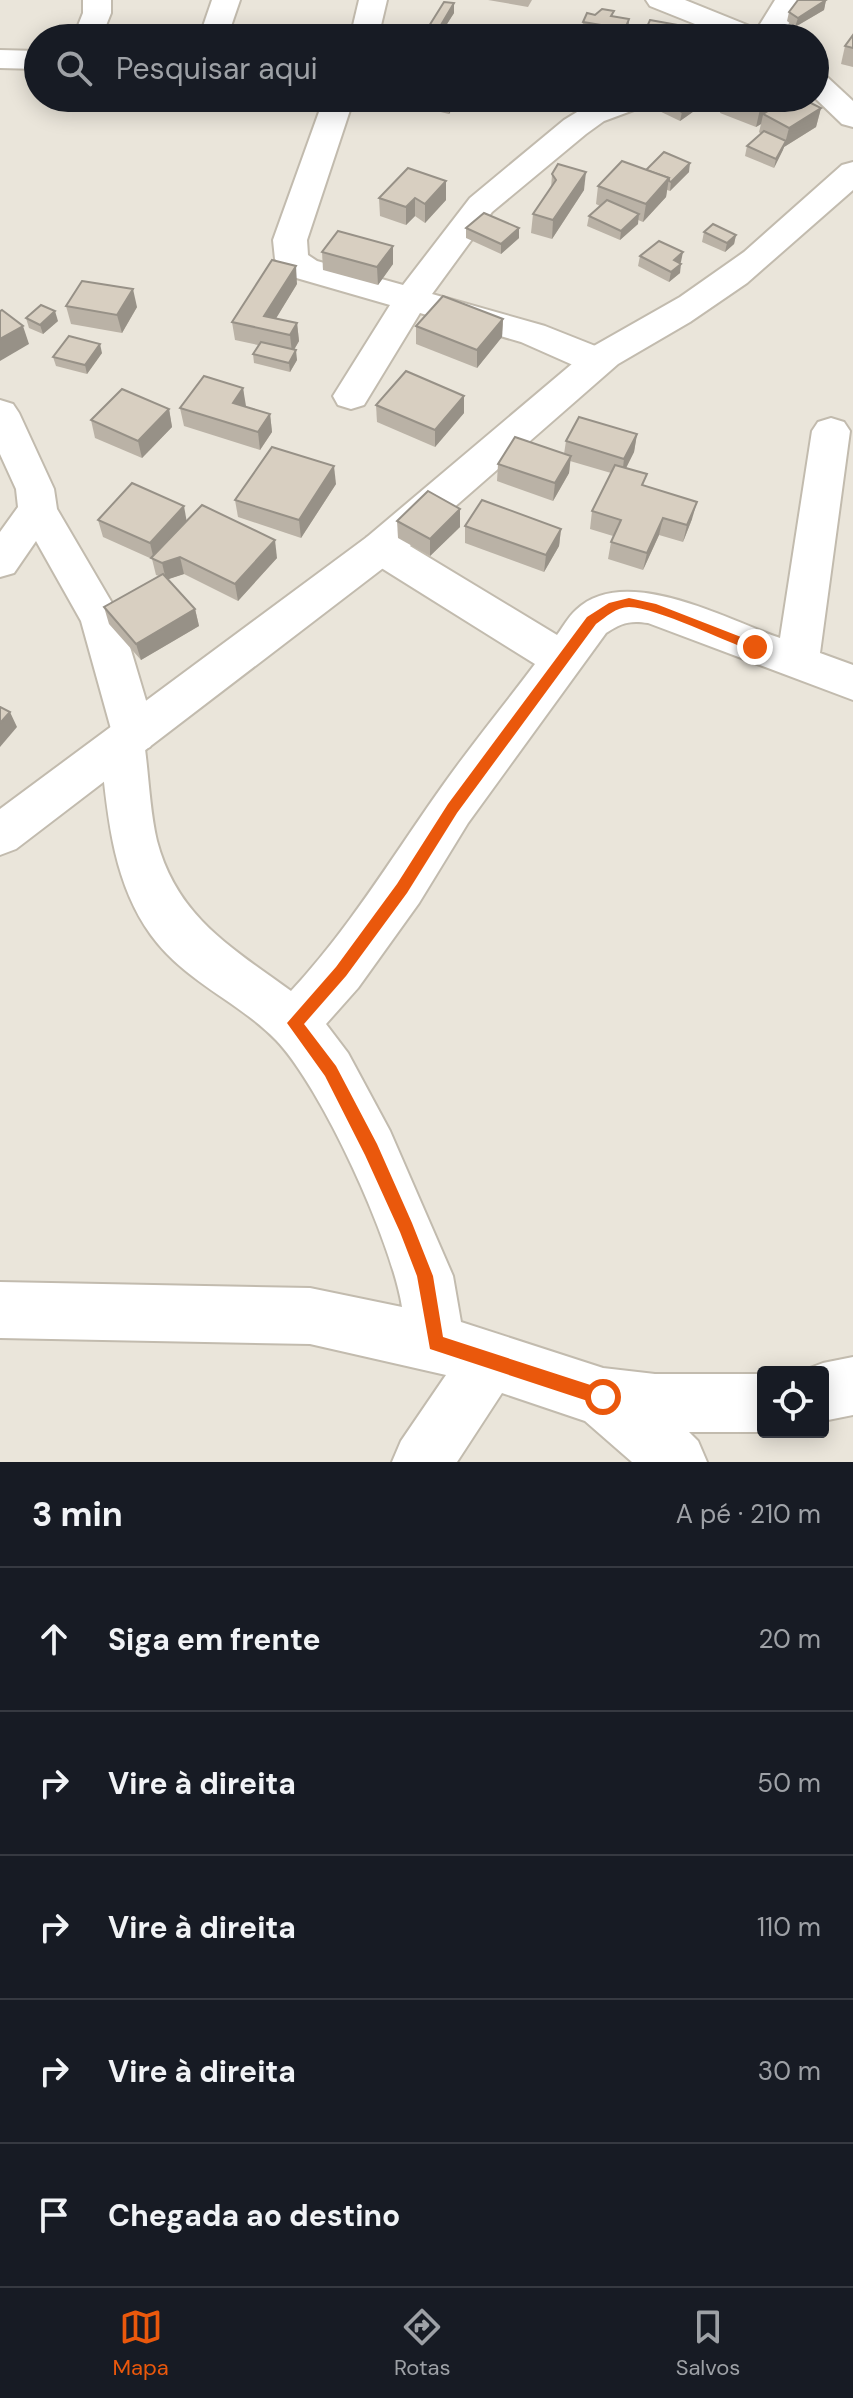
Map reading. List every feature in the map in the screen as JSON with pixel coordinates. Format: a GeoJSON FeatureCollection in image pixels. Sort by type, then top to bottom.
{"type":"FeatureCollection","features":[{"type":"Feature","properties":{"kind":"street"},"geometry":{"type":"LineString","coordinates":[[93,24],[97,0]]}},
{"type":"Feature","properties":{"kind":"street"},"geometry":{"type":"LineString","coordinates":[[218,24],[226,0]]}},
{"type":"Feature","properties":{"kind":"street"},"geometry":{"type":"LineString","coordinates":[[367,24],[373,0]]}},
{"type":"Feature","properties":{"kind":"street"},"geometry":{"type":"LineString","coordinates":[[660,0],[720,24]]}},
{"type":"Feature","properties":{"kind":"street"},"geometry":{"type":"LineString","coordinates":[[774,24],[789,0]]}},
{"type":"Feature","properties":{"kind":"street"},"geometry":{"type":"LineString","coordinates":[[0,59],[24,60]]}},
{"type":"Feature","properties":{"kind":"street"},"geometry":{"type":"LineString","coordinates":[[829,95],[853,118]]}},
{"type":"Feature","properties":{"kind":"street"},"geometry":{"type":"LineString","coordinates":[[327,112],[290,240],[292,259],[305,269],[412,297],[533,334],[595,360]]}},
{"type":"Feature","properties":{"kind":"street"},"geometry":{"type":"LineString","coordinates":[[351,396],[412,297],[481,205],[584,121],[606,112]]}},
{"type":"Feature","properties":{"kind":"street"},"geometry":{"type":"LineString","coordinates":[[0,835],[381,548],[580,378],[595,360],[693,305],[770,246],[853,172]]}},
{"type":"Feature","properties":{"kind":"street"},"geometry":{"type":"LineString","coordinates":[[0,413],[24,498],[101,620],[128,739],[134,841],[150,884],[167,918],[194,949],[294,1023],[330,1071],[371,1150],[425,1276],[436,1343]]}},
{"type":"Feature","properties":{"kind":"street"},"geometry":{"type":"LineString","coordinates":[[797,663],[831,431]]}},
{"type":"Feature","properties":{"kind":"street"},"geometry":{"type":"LineString","coordinates":[[0,562],[24,498]]}},
{"type":"Feature","properties":{"kind":"street"},"geometry":{"type":"LineString","coordinates":[[381,548],[563,660]]}},
{"type":"Feature","properties":{"kind":"street"},"geometry":{"type":"LineString","coordinates":[[294,1023],[341,972],[402,888],[452,809],[591,621],[613,606],[629,603],[652,608],[853,683]]}},
{"type":"Feature","properties":{"kind":"street"},"geometry":{"type":"LineString","coordinates":[[0,1310],[310,1316],[436,1343],[603,1397],[655,1403],[757,1403]]}},
{"type":"Feature","properties":{"kind":"street"},"geometry":{"type":"LineString","coordinates":[[422,1462],[489,1362]]}},
{"type":"Feature","properties":{"kind":"street"},"geometry":{"type":"LineString","coordinates":[[829,1391],[853,1386]]}},
{"type":"Feature","properties":{"kind":"street"},"geometry":{"type":"LineString","coordinates":[[603,1397],[677,1462]]}},
{"type":"Feature","properties":{"kind":"shaded area"},"geometry":{"type":"Polygon","coordinates":[[[0,0],[853,0],[853,1462],[0,1462],[0,0]]]}},
{"type":"Feature","properties":{"kind":"building"},"geometry":{"type":"Polygon","coordinates":[[[798,0],[826,0],[798,18],[789,12],[798,0]]]}},
{"type":"Feature","properties":{"kind":"building"},"geometry":{"type":"Polygon","coordinates":[[[444,2],[454,3],[442,24],[430,24],[444,2]]]}},
{"type":"Feature","properties":{"kind":"building"},"geometry":{"type":"Polygon","coordinates":[[[602,9],[614,11],[611,16],[629,19],[627,24],[583,22],[587,13],[595,15],[602,9]]]}},
{"type":"Feature","properties":{"kind":"building"},"geometry":{"type":"Polygon","coordinates":[[[650,20],[672,24],[648,24],[650,20]]]}},
{"type":"Feature","properties":{"kind":"building"},"geometry":{"type":"Polygon","coordinates":[[[853,35],[853,48],[845,46],[853,35]]]}},
{"type":"Feature","properties":{"kind":"building"},"geometry":{"type":"Polygon","coordinates":[[[766,112],[815,112],[789,128],[763,114],[766,112]]]}},
{"type":"Feature","properties":{"kind":"building"},"geometry":{"type":"Polygon","coordinates":[[[764,131],[786,141],[776,159],[747,146],[764,131]]]}},
{"type":"Feature","properties":{"kind":"building"},"geometry":{"type":"Polygon","coordinates":[[[664,152],[690,163],[671,182],[669,178],[646,170],[664,152]]]}},
{"type":"Feature","properties":{"kind":"building"},"geometry":{"type":"Polygon","coordinates":[[[622,161],[669,178],[646,204],[598,186],[622,161]]]}},
{"type":"Feature","properties":{"kind":"building"},"geometry":{"type":"Polygon","coordinates":[[[558,164],[586,172],[553,220],[533,214],[556,180],[552,174],[558,164]]]}},
{"type":"Feature","properties":{"kind":"building"},"geometry":{"type":"Polygon","coordinates":[[[408,168],[446,181],[425,204],[415,198],[406,207],[379,198],[408,168]]]}},
{"type":"Feature","properties":{"kind":"building"},"geometry":{"type":"Polygon","coordinates":[[[607,200],[639,214],[621,231],[589,216],[607,200]]]}},
{"type":"Feature","properties":{"kind":"building"},"geometry":{"type":"Polygon","coordinates":[[[484,213],[519,228],[501,244],[466,228],[484,213]]]}},
{"type":"Feature","properties":{"kind":"building"},"geometry":{"type":"Polygon","coordinates":[[[713,224],[736,235],[727,243],[704,232],[713,224]]]}},
{"type":"Feature","properties":{"kind":"building"},"geometry":{"type":"Polygon","coordinates":[[[338,231],[393,246],[377,267],[322,252],[338,231]]]}},
{"type":"Feature","properties":{"kind":"building"},"geometry":{"type":"Polygon","coordinates":[[[659,241],[683,252],[674,260],[681,264],[671,272],[640,256],[659,241]]]}},
{"type":"Feature","properties":{"kind":"building"},"geometry":{"type":"Polygon","coordinates":[[[272,260],[296,266],[264,316],[297,323],[290,335],[232,322],[272,260]]]}},
{"type":"Feature","properties":{"kind":"building"},"geometry":{"type":"Polygon","coordinates":[[[82,281],[133,289],[117,315],[66,306],[82,281]]]}},
{"type":"Feature","properties":{"kind":"building"},"geometry":{"type":"Polygon","coordinates":[[[443,296],[503,319],[477,350],[416,326],[443,296]]]}},
{"type":"Feature","properties":{"kind":"building"},"geometry":{"type":"Polygon","coordinates":[[[41,305],[55,311],[40,325],[26,318],[41,305]]]}},
{"type":"Feature","properties":{"kind":"building"},"geometry":{"type":"Polygon","coordinates":[[[0,311],[23,326],[0,339],[0,311]]]}},
{"type":"Feature","properties":{"kind":"building"},"geometry":{"type":"Polygon","coordinates":[[[69,336],[100,344],[85,365],[53,357],[69,336]]]}},
{"type":"Feature","properties":{"kind":"building"},"geometry":{"type":"Polygon","coordinates":[[[261,342],[296,350],[289,363],[253,354],[261,342]]]}},
{"type":"Feature","properties":{"kind":"building"},"geometry":{"type":"Polygon","coordinates":[[[406,371],[464,396],[435,430],[376,405],[406,371]]]}},
{"type":"Feature","properties":{"kind":"building"},"geometry":{"type":"Polygon","coordinates":[[[204,376],[243,388],[233,403],[270,414],[258,432],[180,408],[204,376]]]}},
{"type":"Feature","properties":{"kind":"building"},"geometry":{"type":"Polygon","coordinates":[[[122,389],[169,409],[138,441],[91,420],[122,389]]]}},
{"type":"Feature","properties":{"kind":"building"},"geometry":{"type":"Polygon","coordinates":[[[579,417],[637,434],[624,459],[566,441],[579,417]]]}},
{"type":"Feature","properties":{"kind":"building"},"geometry":{"type":"Polygon","coordinates":[[[515,437],[571,456],[555,483],[498,464],[515,437]]]}},
{"type":"Feature","properties":{"kind":"building"},"geometry":{"type":"Polygon","coordinates":[[[272,447],[334,466],[299,520],[235,500],[272,447]]]}},
{"type":"Feature","properties":{"kind":"building"},"geometry":{"type":"Polygon","coordinates":[[[615,465],[647,474],[642,485],[697,502],[687,525],[663,518],[647,553],[611,542],[621,520],[592,511],[615,465]]]}},
{"type":"Feature","properties":{"kind":"building"},"geometry":{"type":"Polygon","coordinates":[[[132,483],[184,506],[150,543],[98,520],[132,483]]]}},
{"type":"Feature","properties":{"kind":"building"},"geometry":{"type":"Polygon","coordinates":[[[428,491],[460,509],[430,539],[397,521],[428,491]]]}},
{"type":"Feature","properties":{"kind":"building"},"geometry":{"type":"Polygon","coordinates":[[[482,500],[561,529],[546,555],[465,526],[482,500]]]}},
{"type":"Feature","properties":{"kind":"building"},"geometry":{"type":"Polygon","coordinates":[[[202,505],[275,540],[235,584],[180,557],[162,563],[151,558],[202,505]]]}},
{"type":"Feature","properties":{"kind":"building"},"geometry":{"type":"Polygon","coordinates":[[[163,574],[195,609],[136,644],[104,607],[163,574]]]}},
{"type":"Feature","properties":{"kind":"building"},"geometry":{"type":"Polygon","coordinates":[[[0,707],[10,712],[0,723],[0,707]]]}},
{"type":"Feature","properties":{"kind":"route"},"geometry":{"type":"LineString","coordinates":[[603,1397],[436,1343],[425,1276],[371,1150],[330,1071],[294,1023],[341,972],[402,888],[452,809],[591,621],[613,606],[629,603],[652,608],[755,647]]}}]}
